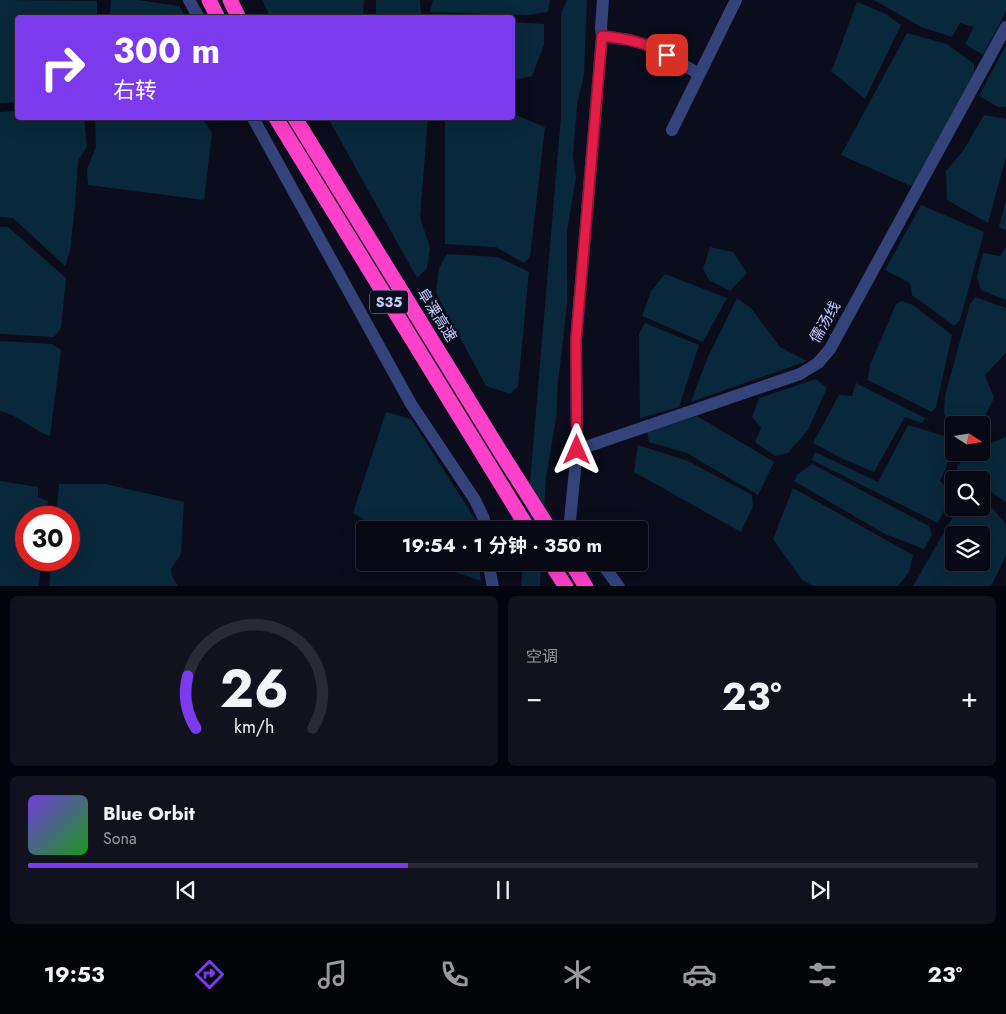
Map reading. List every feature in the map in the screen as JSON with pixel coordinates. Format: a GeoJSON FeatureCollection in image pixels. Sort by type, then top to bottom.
{"type":"FeatureCollection","features":[{"type":"Feature","properties":{"kind":"highway"},"geometry":{"type":"LineString","coordinates":[[208,0],[216,15]]}},
{"type":"Feature","properties":{"kind":"highway"},"geometry":{"type":"LineString","coordinates":[[230,0],[238,15]]}},
{"type":"Feature","properties":{"kind":"highway","name":"S35"},"geometry":{"type":"LineString","coordinates":[[277,120],[523,521]]}},
{"type":"Feature","properties":{"kind":"highway","name":"阜溧高速"},"geometry":{"type":"LineString","coordinates":[[295,120],[544,521]]}},
{"type":"Feature","properties":{"kind":"highway"},"geometry":{"type":"LineString","coordinates":[[556,571],[565,586]]}},
{"type":"Feature","properties":{"kind":"highway"},"geometry":{"type":"LineString","coordinates":[[577,571],[586,586]]}},
{"type":"Feature","properties":{"kind":"street"},"geometry":{"type":"LineString","coordinates":[[189,0],[196,15]]}},
{"type":"Feature","properties":{"kind":"street"},"geometry":{"type":"LineString","coordinates":[[570,521],[577,450],[576,340],[602,36],[603,0]]}},
{"type":"Feature","properties":{"kind":"street"},"geometry":{"type":"LineString","coordinates":[[672,130],[736,0]]}},
{"type":"Feature","properties":{"kind":"street","name":"儒汤线"},"geometry":{"type":"LineString","coordinates":[[577,450],[800,374],[818,363],[830,349],[1006,26]]}},
{"type":"Feature","properties":{"kind":"street"},"geometry":{"type":"LineString","coordinates":[[602,36],[630,40],[651,46],[698,74]]}},
{"type":"Feature","properties":{"kind":"street"},"geometry":{"type":"LineString","coordinates":[[254,120],[411,404],[475,500],[484,521]]}},
{"type":"Feature","properties":{"kind":"street"},"geometry":{"type":"LineString","coordinates":[[490,571],[493,586]]}},
{"type":"Feature","properties":{"kind":"street"},"geometry":{"type":"LineString","coordinates":[[565,586],[566,571]]}},
{"type":"Feature","properties":{"kind":"street"},"geometry":{"type":"LineString","coordinates":[[608,571],[619,586]]}},
{"type":"Feature","properties":{"kind":"water"},"geometry":{"type":"Polygon","coordinates":[[[0,0],[97,1],[97,15],[15,15],[15,102],[0,103],[0,0]]]}},
{"type":"Feature","properties":{"kind":"water"},"geometry":{"type":"Polygon","coordinates":[[[111,0],[138,0],[179,6],[185,15],[110,15],[111,0]]]}},
{"type":"Feature","properties":{"kind":"water"},"geometry":{"type":"Polygon","coordinates":[[[262,0],[364,0],[363,15],[269,15],[262,0]]]}},
{"type":"Feature","properties":{"kind":"water"},"geometry":{"type":"Polygon","coordinates":[[[376,0],[420,0],[421,15],[376,15],[376,0]]]}},
{"type":"Feature","properties":{"kind":"water"},"geometry":{"type":"Polygon","coordinates":[[[433,0],[550,0],[548,12],[528,15],[430,12],[433,0]]]}},
{"type":"Feature","properties":{"kind":"water"},"geometry":{"type":"Polygon","coordinates":[[[567,0],[587,0],[584,74],[577,105],[573,155],[576,178],[567,231],[567,304],[556,419],[546,478],[544,521],[527,521],[561,116],[561,13],[567,0]]]}},
{"type":"Feature","properties":{"kind":"water"},"geometry":{"type":"Polygon","coordinates":[[[874,0],[1006,0],[1006,12],[983,55],[965,44],[974,27],[960,23],[952,37],[921,27],[874,0]]]}},
{"type":"Feature","properties":{"kind":"water"},"geometry":{"type":"Polygon","coordinates":[[[857,2],[886,14],[901,25],[865,99],[831,71],[857,2]]]}},
{"type":"Feature","properties":{"kind":"water"},"geometry":{"type":"Polygon","coordinates":[[[515,22],[544,24],[544,45],[532,76],[515,80],[515,22]]]}},
{"type":"Feature","properties":{"kind":"water"},"geometry":{"type":"Polygon","coordinates":[[[907,33],[947,44],[974,64],[974,72],[913,187],[841,155],[907,33]]]}},
{"type":"Feature","properties":{"kind":"water"},"geometry":{"type":"Polygon","coordinates":[[[1006,45],[1006,107],[998,107],[979,96],[1006,45]]]}},
{"type":"Feature","properties":{"kind":"water"},"geometry":{"type":"Polygon","coordinates":[[[15,111],[15,120],[84,120],[87,146],[78,161],[70,251],[65,266],[13,218],[0,217],[0,112],[15,111]]]}},
{"type":"Feature","properties":{"kind":"water"},"geometry":{"type":"Polygon","coordinates":[[[515,115],[545,127],[530,257],[524,263],[496,247],[445,244],[445,120],[515,120],[515,115]]]}},
{"type":"Feature","properties":{"kind":"water"},"geometry":{"type":"Polygon","coordinates":[[[984,115],[1006,119],[1006,157],[988,223],[947,200],[946,171],[963,151],[984,115]]]}},
{"type":"Feature","properties":{"kind":"water"},"geometry":{"type":"Polygon","coordinates":[[[95,120],[203,120],[212,133],[204,200],[88,185],[87,169],[96,147],[95,120]]]}},
{"type":"Feature","properties":{"kind":"water"},"geometry":{"type":"Polygon","coordinates":[[[329,120],[428,120],[420,217],[430,248],[427,268],[417,278],[329,120]]]}},
{"type":"Feature","properties":{"kind":"water"},"geometry":{"type":"Polygon","coordinates":[[[1006,200],[1006,230],[999,227],[1006,200]]]}},
{"type":"Feature","properties":{"kind":"water"},"geometry":{"type":"Polygon","coordinates":[[[921,205],[984,232],[960,320],[954,326],[912,295],[910,283],[885,270],[921,205]]]}},
{"type":"Feature","properties":{"kind":"water"},"geometry":{"type":"Polygon","coordinates":[[[0,227],[8,227],[66,278],[61,328],[54,337],[0,334],[0,227]]]}},
{"type":"Feature","properties":{"kind":"water"},"geometry":{"type":"Polygon","coordinates":[[[710,247],[733,252],[747,273],[730,291],[709,280],[703,269],[710,247]]]}},
{"type":"Feature","properties":{"kind":"water"},"geometry":{"type":"Polygon","coordinates":[[[1005,248],[1006,300],[981,290],[977,277],[983,253],[1000,256],[1005,248]]]}},
{"type":"Feature","properties":{"kind":"water"},"geometry":{"type":"Polygon","coordinates":[[[447,254],[498,257],[529,272],[518,386],[511,394],[486,386],[436,293],[439,268],[447,254]]]}},
{"type":"Feature","properties":{"kind":"water"},"geometry":{"type":"Polygon","coordinates":[[[665,274],[727,298],[703,342],[642,316],[651,291],[665,274]]]}},
{"type":"Feature","properties":{"kind":"water"},"geometry":{"type":"Polygon","coordinates":[[[975,297],[1006,308],[1006,353],[985,375],[994,398],[985,416],[945,416],[945,396],[970,304],[975,297]]]}},
{"type":"Feature","properties":{"kind":"water"},"geometry":{"type":"Polygon","coordinates":[[[737,298],[751,308],[780,347],[807,361],[691,402],[707,359],[737,298]]]}},
{"type":"Feature","properties":{"kind":"water"},"geometry":{"type":"Polygon","coordinates":[[[902,301],[913,305],[952,335],[936,407],[932,412],[868,380],[870,365],[896,304],[902,301]]]}},
{"type":"Feature","properties":{"kind":"water"},"geometry":{"type":"Polygon","coordinates":[[[645,323],[699,345],[679,407],[640,418],[639,334],[645,323]]]}},
{"type":"Feature","properties":{"kind":"water"},"geometry":{"type":"Polygon","coordinates":[[[0,341],[52,344],[61,350],[50,436],[0,411],[0,341]]]}},
{"type":"Feature","properties":{"kind":"water"},"geometry":{"type":"Polygon","coordinates":[[[816,379],[827,388],[808,430],[788,453],[775,456],[755,442],[761,428],[752,417],[759,398],[816,379]]]}},
{"type":"Feature","properties":{"kind":"water"},"geometry":{"type":"Polygon","coordinates":[[[856,383],[925,418],[922,423],[905,417],[874,472],[841,458],[813,443],[839,395],[852,396],[856,383]]]}},
{"type":"Feature","properties":{"kind":"water"},"geometry":{"type":"Polygon","coordinates":[[[386,412],[411,419],[476,521],[367,521],[353,513],[386,412]]]}},
{"type":"Feature","properties":{"kind":"water"},"geometry":{"type":"Polygon","coordinates":[[[697,416],[774,462],[758,495],[687,453],[649,442],[647,431],[697,416]]]}},
{"type":"Feature","properties":{"kind":"water"},"geometry":{"type":"Polygon","coordinates":[[[908,425],[945,436],[945,461],[949,461],[940,481],[945,486],[945,508],[938,523],[812,460],[815,452],[878,482],[908,425]]]}},
{"type":"Feature","properties":{"kind":"water"},"geometry":{"type":"Polygon","coordinates":[[[1006,437],[1006,502],[990,492],[990,471],[957,471],[957,466],[962,461],[990,461],[990,443],[1006,437]]]}},
{"type":"Feature","properties":{"kind":"water"},"geometry":{"type":"Polygon","coordinates":[[[638,445],[688,461],[752,495],[753,506],[741,532],[634,472],[638,445]]]}},
{"type":"Feature","properties":{"kind":"water"},"geometry":{"type":"Polygon","coordinates":[[[812,464],[929,526],[932,535],[924,549],[885,534],[794,481],[797,475],[812,464]]]}},
{"type":"Feature","properties":{"kind":"water"},"geometry":{"type":"Polygon","coordinates":[[[0,481],[38,487],[38,497],[48,501],[47,506],[15,506],[15,571],[40,571],[39,586],[0,586],[0,481]]]}},
{"type":"Feature","properties":{"kind":"water"},"geometry":{"type":"Polygon","coordinates":[[[59,484],[106,484],[184,502],[181,554],[171,569],[172,576],[178,586],[49,586],[51,571],[80,571],[80,506],[57,506],[59,484]]]}},
{"type":"Feature","properties":{"kind":"water"},"geometry":{"type":"Polygon","coordinates":[[[793,488],[913,555],[909,572],[898,586],[814,586],[802,580],[773,539],[793,488]]]}},
{"type":"Feature","properties":{"kind":"water"},"geometry":{"type":"Polygon","coordinates":[[[990,507],[1006,524],[1006,556],[991,586],[913,586],[945,531],[945,571],[990,571],[990,526],[948,526],[953,516],[990,516],[990,507]]]}},
{"type":"Feature","properties":{"kind":"water"},"geometry":{"type":"Polygon","coordinates":[[[454,571],[480,571],[481,581],[454,571]]]}},
{"type":"Feature","properties":{"kind":"water"},"geometry":{"type":"Polygon","coordinates":[[[522,571],[541,571],[540,586],[521,586],[522,571]]]}},
{"type":"Feature","properties":{"kind":"route"},"geometry":{"type":"LineString","coordinates":[[577,450],[576,340],[602,36],[630,40],[651,46],[667,55]]}}]}
